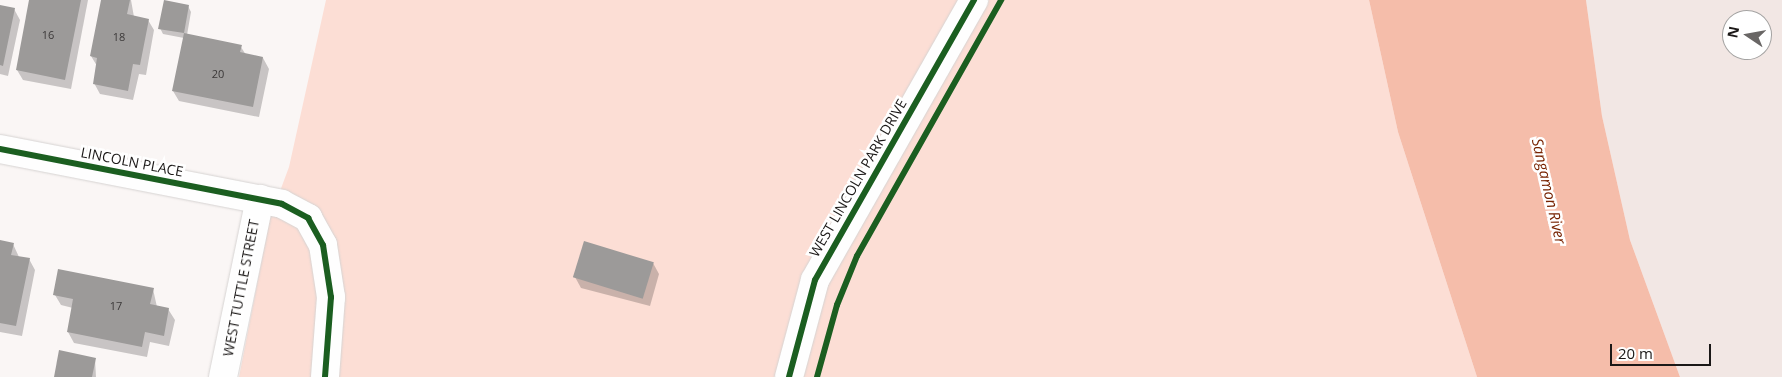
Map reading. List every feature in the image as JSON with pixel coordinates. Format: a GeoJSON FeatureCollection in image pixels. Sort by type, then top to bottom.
{"type":"FeatureCollection","features":[{"type":"Feature","properties":{"kind":"street","name":"WEST LINCOLN PARK DRIVE"},"geometry":{"type":"LineString","coordinates":[[789,377],[815,280],[974,0]]}},
{"type":"Feature","properties":{"kind":"street","name":"LINCOLN PLACE"},"geometry":{"type":"LineString","coordinates":[[0,149],[260,199],[308,218],[323,245],[331,297],[325,377]]}},
{"type":"Feature","properties":{"kind":"street","name":"WEST TUTTLE STREET"},"geometry":{"type":"LineString","coordinates":[[223,377],[260,199]]}},
{"type":"Feature","properties":{"kind":"shaded area"},"geometry":{"type":"Polygon","coordinates":[[[326,0],[1369,0],[1398,132],[1477,377],[239,377],[270,218],[289,167],[326,0]]]}},
{"type":"Feature","properties":{"kind":"shaded area"},"geometry":{"type":"Polygon","coordinates":[[[1586,0],[1782,0],[1782,377],[1680,377],[1630,240],[1602,116],[1586,0]]]}},
{"type":"Feature","properties":{"kind":"water","name":"Sangamon River"},"geometry":{"type":"Polygon","coordinates":[[[1369,0],[1586,0],[1602,116],[1630,240],[1680,377],[1477,377],[1398,132],[1369,0]]]}},
{"type":"Feature","properties":{"kind":"building"},"geometry":{"type":"Polygon","coordinates":[[[29,0],[81,0],[65,80],[16,70],[29,0]]]}},
{"type":"Feature","properties":{"kind":"building"},"geometry":{"type":"Polygon","coordinates":[[[101,0],[130,0],[127,14],[149,19],[140,65],[133,64],[128,91],[93,84],[97,58],[90,56],[101,0]]]}},
{"type":"Feature","properties":{"kind":"building"},"geometry":{"type":"Polygon","coordinates":[[[164,0],[189,5],[184,33],[158,29],[164,0]]]}},
{"type":"Feature","properties":{"kind":"building"},"geometry":{"type":"Polygon","coordinates":[[[0,5],[15,8],[3,66],[0,65],[0,5]]]}},
{"type":"Feature","properties":{"kind":"building"},"geometry":{"type":"Polygon","coordinates":[[[184,33],[242,45],[240,52],[263,57],[253,107],[172,91],[184,33]]]}},
{"type":"Feature","properties":{"kind":"building"},"geometry":{"type":"Polygon","coordinates":[[[0,240],[14,243],[11,255],[30,258],[16,326],[0,323],[0,240]]]}},
{"type":"Feature","properties":{"kind":"building"},"geometry":{"type":"Polygon","coordinates":[[[584,241],[654,262],[643,299],[573,277],[584,241]]]}},
{"type":"Feature","properties":{"kind":"building"},"geometry":{"type":"Polygon","coordinates":[[[58,269],[154,288],[150,304],[169,308],[164,336],[145,332],[142,347],[67,332],[73,299],[53,295],[58,269]]]}},
{"type":"Feature","properties":{"kind":"building"},"geometry":{"type":"Polygon","coordinates":[[[59,350],[96,358],[92,377],[54,377],[59,350]]]}},
{"type":"Feature","properties":{"kind":"cycle path"},"geometry":{"type":"LineString","coordinates":[[789,377],[815,280],[974,0]]}},
{"type":"Feature","properties":{"kind":"cycle path"},"geometry":{"type":"LineString","coordinates":[[817,377],[837,305],[857,256],[1001,0]]}},
{"type":"Feature","properties":{"kind":"cycle path"},"geometry":{"type":"LineString","coordinates":[[0,149],[282,204],[308,218],[323,245],[331,297],[325,377]]}}]}
